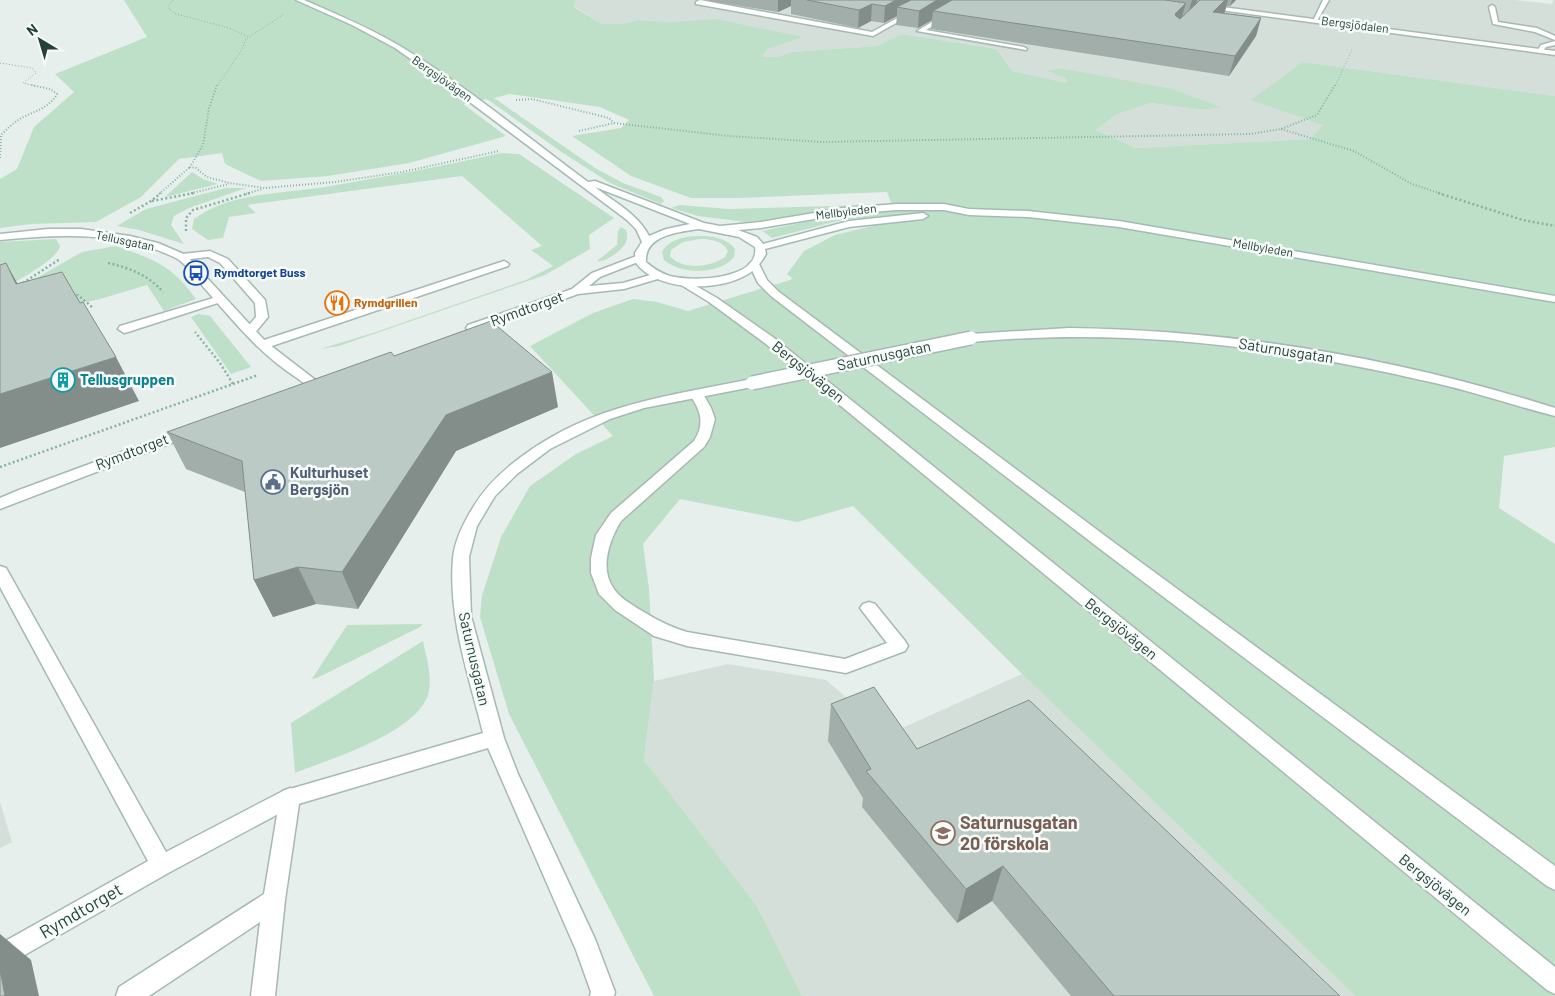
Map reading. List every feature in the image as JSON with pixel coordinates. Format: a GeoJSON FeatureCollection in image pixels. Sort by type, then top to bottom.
{"type":"FeatureCollection","features":[{"type":"Feature","properties":{"kind":"street","name":"Bergsjövägen"},"geometry":{"type":"LineString","coordinates":[[299,0],[354,24],[396,47],[442,78],[630,218],[640,228],[647,242],[673,230],[707,226]]}},
{"type":"Feature","properties":{"kind":"street"},"geometry":{"type":"LineString","coordinates":[[705,0],[698,3],[873,34],[934,0]]}},
{"type":"Feature","properties":{"kind":"street"},"geometry":{"type":"LineString","coordinates":[[972,0],[920,31],[1024,49]]}},
{"type":"Feature","properties":{"kind":"street"},"geometry":{"type":"LineString","coordinates":[[1315,20],[1326,0],[1317,0]]}},
{"type":"Feature","properties":{"kind":"street","name":"Bergsjödalen"},"geometry":{"type":"LineString","coordinates":[[1202,6],[1555,53]]}},
{"type":"Feature","properties":{"kind":"street"},"geometry":{"type":"LineString","coordinates":[[1492,7],[1495,23],[1538,30],[1555,38]]}},
{"type":"Feature","properties":{"kind":"street"},"geometry":{"type":"LineString","coordinates":[[776,17],[791,10]]}},
{"type":"Feature","properties":{"kind":"street"},"geometry":{"type":"LineString","coordinates":[[1540,50],[1543,46],[1555,43]]}},
{"type":"Feature","properties":{"kind":"street","name":"Bergsjövägen"},"geometry":{"type":"LineString","coordinates":[[575,176],[657,210],[747,236],[759,248]]}},
{"type":"Feature","properties":{"kind":"street","name":"Mellbyleden"},"geometry":{"type":"LineString","coordinates":[[722,228],[761,225],[844,210],[888,207],[944,207],[969,212]]}},
{"type":"Feature","properties":{"kind":"street","name":"Mellbyleden"},"geometry":{"type":"LineString","coordinates":[[759,248],[849,224],[969,212],[1028,214],[1119,224],[1555,299]]}},
{"type":"Feature","properties":{"kind":"street","name":"Tellusgatan"},"geometry":{"type":"LineString","coordinates":[[0,237],[48,232],[81,232],[130,239],[154,245],[182,257],[262,345],[287,366],[320,384],[299,391]]}},
{"type":"Feature","properties":{"kind":"street"},"geometry":{"type":"LineString","coordinates":[[639,258],[641,250],[647,242]]}},
{"type":"Feature","properties":{"kind":"street"},"geometry":{"type":"LineString","coordinates":[[759,248],[759,256],[754,264],[762,281],[775,294],[1110,548],[1555,879]]}},
{"type":"Feature","properties":{"kind":"street"},"geometry":{"type":"LineString","coordinates":[[182,257],[210,254],[224,261],[261,302],[262,317],[250,331]]}},
{"type":"Feature","properties":{"kind":"street","name":"Bergsjövägen"},"geometry":{"type":"LineString","coordinates":[[639,258],[644,268],[658,276],[682,282],[729,278],[744,272],[754,264]]}},
{"type":"Feature","properties":{"kind":"street","name":"Rymdtorget"},"geometry":{"type":"LineString","coordinates":[[576,291],[596,274],[639,258]]}},
{"type":"Feature","properties":{"kind":"street"},"geometry":{"type":"LineString","coordinates":[[262,345],[504,264]]}},
{"type":"Feature","properties":{"kind":"street","name":"Rymdtorget"},"geometry":{"type":"LineString","coordinates":[[457,334],[576,291],[624,286],[658,276]]}},
{"type":"Feature","properties":{"kind":"street","name":"Bergsjövägen"},"geometry":{"type":"LineString","coordinates":[[682,282],[713,300],[770,341],[1555,982]]}},
{"type":"Feature","properties":{"kind":"street"},"geometry":{"type":"LineString","coordinates":[[124,329],[178,311],[220,300]]}},
{"type":"Feature","properties":{"kind":"street","name":"Saturnusgatan"},"geometry":{"type":"LineString","coordinates":[[602,996],[603,992],[587,947],[508,774],[494,738],[462,616],[461,556],[469,526],[489,493],[512,470],[545,446],[576,428],[605,416],[641,406],[972,338],[1018,332],[1136,333],[1243,344],[1325,357],[1422,376],[1526,402],[1555,412]]}},
{"type":"Feature","properties":{"kind":"street"},"geometry":{"type":"LineString","coordinates":[[696,395],[709,419],[707,433],[699,444],[616,517],[604,535],[599,558],[599,573],[605,590],[620,606],[660,631],[687,639],[846,666],[900,646],[869,608]]}},
{"type":"Feature","properties":{"kind":"street","name":"Rymdtorget"},"geometry":{"type":"LineString","coordinates":[[0,504],[24,493],[206,426]]}},
{"type":"Feature","properties":{"kind":"street"},"geometry":{"type":"LineString","coordinates":[[0,572],[162,865]]}},
{"type":"Feature","properties":{"kind":"street"},"geometry":{"type":"LineString","coordinates":[[263,996],[274,900],[290,797],[494,738]]}},
{"type":"Feature","properties":{"kind":"street","name":"Rymdtorget"},"geometry":{"type":"LineString","coordinates":[[0,957],[162,865],[290,797]]}},
{"type":"Feature","properties":{"kind":"street"},"geometry":{"type":"LineString","coordinates":[[128,996],[274,900]]}},
{"type":"Feature","properties":{"kind":"path"},"geometry":{"type":"LineString","coordinates":[[173,0],[169,5],[169,9],[181,17],[226,26],[249,36]]}},
{"type":"Feature","properties":{"kind":"path"},"geometry":{"type":"LineString","coordinates":[[128,215],[152,201],[190,167],[203,145],[209,108],[218,83],[249,36],[292,8],[309,4]]}},
{"type":"Feature","properties":{"kind":"path"},"geometry":{"type":"LineString","coordinates":[[579,131],[614,123],[755,138],[822,142],[1251,134],[1281,129],[1317,115],[1342,74],[1361,26]]}},
{"type":"Feature","properties":{"kind":"path"},"geometry":{"type":"LineString","coordinates":[[0,63],[32,68],[36,73],[23,83],[50,89],[57,94],[51,102],[19,120],[1,135],[0,158]]}},
{"type":"Feature","properties":{"kind":"path"},"geometry":{"type":"LineString","coordinates":[[508,100],[532,99],[609,118],[614,123]]}},
{"type":"Feature","properties":{"kind":"path"},"geometry":{"type":"LineString","coordinates":[[1281,129],[1354,151],[1412,184],[1523,220],[1555,226]]}},
{"type":"Feature","properties":{"kind":"path"},"geometry":{"type":"LineString","coordinates":[[190,167],[196,168],[207,177],[229,183],[266,188],[335,182],[402,172],[504,149]]}},
{"type":"Feature","properties":{"kind":"path"},"geometry":{"type":"LineString","coordinates":[[152,201],[163,200],[229,183]]}},
{"type":"Feature","properties":{"kind":"path"},"geometry":{"type":"LineString","coordinates":[[15,286],[63,258]]}},
{"type":"Feature","properties":{"kind":"path"},"geometry":{"type":"LineString","coordinates":[[0,467],[233,384],[220,363],[154,281],[138,272],[102,261]]}},
{"type":"Feature","properties":{"kind":"path"},"geometry":{"type":"LineString","coordinates":[[69,296],[78,295],[93,308]]}},
{"type":"Feature","properties":{"kind":"shaded area"},"geometry":{"type":"Polygon","coordinates":[[[575,0],[1515,0],[1552,4],[1553,0],[1555,0],[1555,96],[1303,62],[1323,125],[1310,139],[1136,148],[1096,130],[1115,115],[1151,103],[1203,110],[1220,106],[1059,68],[1048,71],[1068,79],[1067,83],[1012,71],[997,49],[902,34],[877,46],[791,52],[778,57],[762,57],[768,49],[802,37],[674,22],[639,20],[621,24],[602,24],[574,6],[575,0]]]}},
{"type":"Feature","properties":{"kind":"shaded area","name":"Saturnusgatan 20 förskola"},"geometry":{"type":"Polygon","coordinates":[[[728,664],[826,680],[889,734],[1022,674],[1355,996],[802,996],[757,906],[644,760],[654,681],[728,664]]]}},
{"type":"Feature","properties":{"kind":"shaded area"},"geometry":{"type":"Polygon","coordinates":[[[0,802],[12,842],[0,848],[0,802]]]}},
{"type":"Feature","properties":{"kind":"green space"},"geometry":{"type":"Polygon","coordinates":[[[124,0],[575,0],[574,7],[602,24],[621,24],[639,20],[674,22],[715,19],[803,37],[768,49],[762,57],[778,57],[791,52],[877,46],[902,34],[997,49],[1012,71],[1067,83],[1067,79],[1047,71],[1059,68],[1173,89],[1221,107],[1203,110],[1151,103],[1115,115],[1096,130],[1136,148],[1310,139],[1323,125],[1251,100],[1303,62],[1555,96],[1555,447],[1504,456],[1499,508],[1555,544],[1555,996],[1355,996],[1022,674],[853,506],[797,522],[680,499],[643,544],[649,589],[654,681],[644,760],[757,906],[802,996],[654,996],[509,714],[480,617],[482,596],[501,537],[530,486],[576,454],[613,436],[530,346],[593,313],[633,299],[657,302],[688,311],[793,279],[787,274],[804,251],[835,235],[897,220],[896,215],[842,220],[772,238],[762,231],[828,217],[894,211],[887,192],[691,198],[631,176],[572,136],[621,128],[629,120],[600,107],[510,94],[494,98],[595,168],[623,183],[661,197],[664,201],[661,204],[610,183],[563,153],[487,99],[463,104],[506,136],[409,163],[328,176],[261,181],[225,164],[222,153],[179,159],[141,197],[96,222],[31,224],[0,228],[0,179],[17,169],[34,127],[74,92],[55,74],[147,37],[124,0]]]}},
{"type":"Feature","properties":{"kind":"green space"},"geometry":{"type":"Polygon","coordinates":[[[501,153],[519,154],[614,218],[589,235],[590,249],[545,275],[339,346],[320,349],[373,333],[526,280],[553,266],[531,250],[542,246],[462,176],[247,205],[256,213],[229,217],[223,238],[208,240],[192,229],[194,219],[208,210],[240,199],[347,183],[501,153]]]}},
{"type":"Feature","properties":{"kind":"green space"},"geometry":{"type":"Polygon","coordinates":[[[192,172],[203,179],[218,184],[165,197],[192,172]]]}},
{"type":"Feature","properties":{"kind":"green space"},"geometry":{"type":"Polygon","coordinates":[[[226,188],[246,188],[189,208],[174,216],[171,225],[184,244],[139,230],[117,226],[146,209],[226,188]]]}},
{"type":"Feature","properties":{"kind":"green space"},"geometry":{"type":"Polygon","coordinates":[[[680,205],[729,209],[866,205],[746,222],[698,216],[671,208],[680,205]]]}},
{"type":"Feature","properties":{"kind":"green space"},"geometry":{"type":"Polygon","coordinates":[[[621,227],[627,233],[624,245],[609,258],[597,261],[617,245],[618,231],[621,227]]]}},
{"type":"Feature","properties":{"kind":"green space"},"geometry":{"type":"Polygon","coordinates":[[[710,236],[728,242],[735,249],[734,257],[720,267],[700,271],[680,268],[664,260],[662,252],[669,244],[678,239],[710,236]],[[700,239],[683,242],[671,250],[670,256],[676,261],[689,266],[705,265],[725,257],[728,251],[723,245],[716,241],[700,239]]]}},
{"type":"Feature","properties":{"kind":"green space"},"geometry":{"type":"Polygon","coordinates":[[[56,239],[60,246],[52,258],[34,271],[0,290],[0,242],[56,239]]]}},
{"type":"Feature","properties":{"kind":"green space"},"geometry":{"type":"Polygon","coordinates":[[[116,246],[161,265],[179,279],[196,299],[164,311],[147,285],[100,299],[50,310],[19,288],[82,252],[116,246]]]}},
{"type":"Feature","properties":{"kind":"green space"},"geometry":{"type":"Polygon","coordinates":[[[199,314],[210,316],[251,367],[231,374],[191,317],[199,314]]]}},
{"type":"Feature","properties":{"kind":"green space"},"geometry":{"type":"Polygon","coordinates":[[[423,624],[420,627],[312,679],[347,625],[423,624]]]}},
{"type":"Feature","properties":{"kind":"green space"},"geometry":{"type":"Polygon","coordinates":[[[423,641],[429,672],[429,691],[422,706],[410,719],[392,731],[351,752],[295,773],[291,723],[423,641]]]}},
{"type":"Feature","properties":{"kind":"building"},"geometry":{"type":"Polygon","coordinates":[[[807,0],[896,0],[885,6],[872,4],[859,10],[807,0]]]}},
{"type":"Feature","properties":{"kind":"building"},"geometry":{"type":"Polygon","coordinates":[[[911,0],[937,0],[919,11],[897,7],[911,0]]]}},
{"type":"Feature","properties":{"kind":"building"},"geometry":{"type":"Polygon","coordinates":[[[952,0],[1165,0],[1186,3],[1175,14],[1180,19],[1200,0],[1225,0],[1213,12],[1261,18],[1235,56],[933,11],[952,0]]]}},
{"type":"Feature","properties":{"kind":"building"},"geometry":{"type":"Polygon","coordinates":[[[6,263],[16,284],[62,272],[80,303],[83,302],[116,357],[0,394],[0,265],[6,263]]]}},
{"type":"Feature","properties":{"kind":"building"},"geometry":{"type":"Polygon","coordinates":[[[491,321],[552,372],[446,415],[342,572],[298,567],[254,580],[242,461],[167,432],[391,352],[394,356],[491,321]]]}},
{"type":"Feature","properties":{"kind":"building"},"geometry":{"type":"Polygon","coordinates":[[[874,687],[917,749],[1029,700],[1340,996],[1114,996],[1003,866],[966,889],[866,771],[871,769],[831,704],[874,687]]]}},
{"type":"Feature","properties":{"kind":"building"},"geometry":{"type":"Polygon","coordinates":[[[0,970],[5,996],[0,996],[0,970]]]}},
{"type":"Feature","properties":{"kind":"place","name":"Rymdtorget Buss"},"geometry":{"type":"Point","coordinates":[196,273]}},
{"type":"Feature","properties":{"kind":"place","name":"Rymdgrillen"},"geometry":{"type":"Point","coordinates":[337,303]}},
{"type":"Feature","properties":{"kind":"place","name":"Tellusgruppen"},"geometry":{"type":"Point","coordinates":[63,380]}},
{"type":"Feature","properties":{"kind":"place","name":"Kulturhuset Bergsjön"},"geometry":{"type":"Point","coordinates":[273,482]}},
{"type":"Feature","properties":{"kind":"place","name":"Saturnusgatan 20 förskola"},"geometry":{"type":"Point","coordinates":[943,833]}}]}
